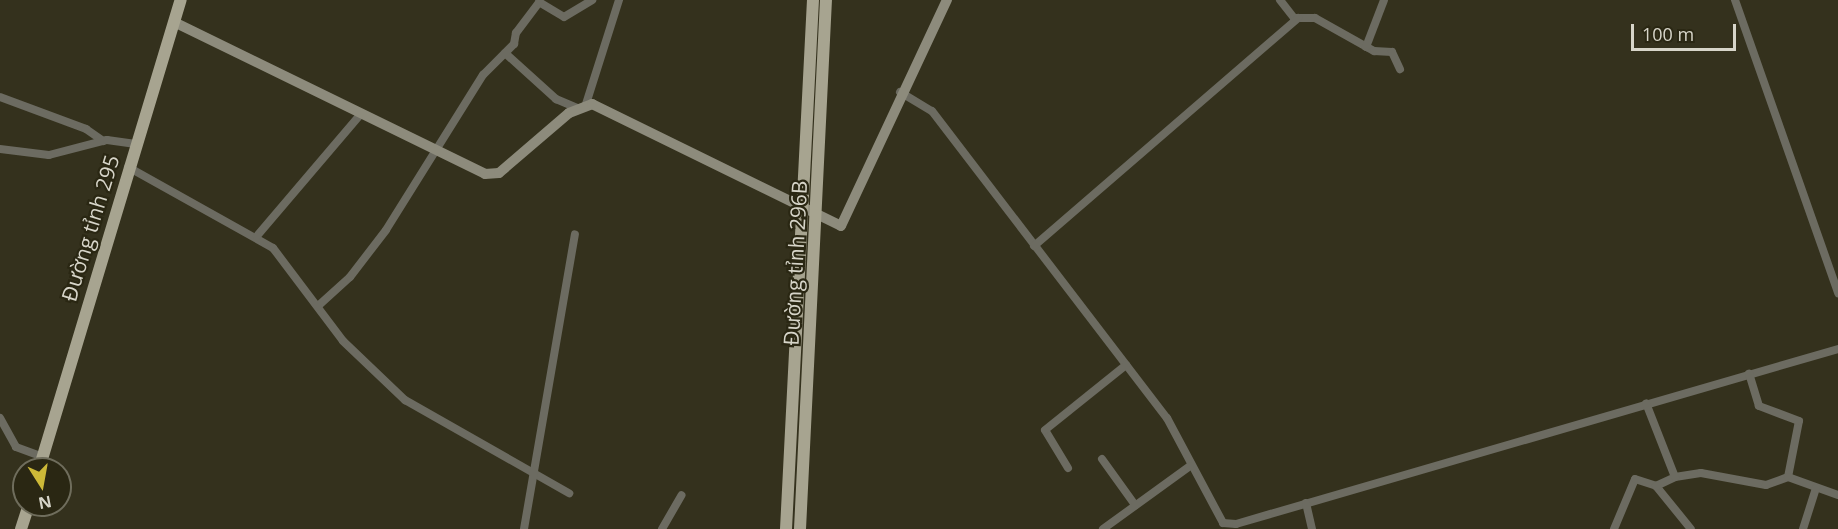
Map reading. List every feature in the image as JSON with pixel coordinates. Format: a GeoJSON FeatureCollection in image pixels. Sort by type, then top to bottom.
{"type":"FeatureCollection","features":[{"type":"Feature","properties":{"kind":"main road","name":"Đường tỉnh 295"},"geometry":{"type":"LineString","coordinates":[[43,457],[128,166],[181,0]]}},
{"type":"Feature","properties":{"kind":"main road","name":"Đường tỉnh 296B"},"geometry":{"type":"LineString","coordinates":[[786,529],[813,0]]}},
{"type":"Feature","properties":{"kind":"main road","name":"Đường tỉnh 296B"},"geometry":{"type":"LineString","coordinates":[[800,529],[826,0]]}},
{"type":"Feature","properties":{"kind":"street"},"geometry":{"type":"LineString","coordinates":[[318,306],[350,277],[437,152],[483,75],[506,53],[538,1],[564,17],[592,0]]}},
{"type":"Feature","properties":{"kind":"street"},"geometry":{"type":"LineString","coordinates":[[174,22],[485,174],[499,173],[581,106],[619,0]]}},
{"type":"Feature","properties":{"kind":"street"},"geometry":{"type":"LineString","coordinates":[[506,53],[556,99],[581,106],[804,206],[841,226],[900,92],[947,0]]}},
{"type":"Feature","properties":{"kind":"street"},"geometry":{"type":"LineString","coordinates":[[1280,0],[1298,18]]}},
{"type":"Feature","properties":{"kind":"street"},"geometry":{"type":"LineString","coordinates":[[1366,47],[1384,0]]}},
{"type":"Feature","properties":{"kind":"street"},"geometry":{"type":"LineString","coordinates":[[1735,0],[1838,293]]}},
{"type":"Feature","properties":{"kind":"street"},"geometry":{"type":"LineString","coordinates":[[1034,246],[1298,18],[1314,18],[1366,47],[1392,52],[1400,69]]}},
{"type":"Feature","properties":{"kind":"street"},"geometry":{"type":"LineString","coordinates":[[900,92],[932,111],[1176,431],[1190,466],[1223,523],[1306,503],[1838,349]]}},
{"type":"Feature","properties":{"kind":"street"},"geometry":{"type":"LineString","coordinates":[[0,97],[86,129],[103,141]]}},
{"type":"Feature","properties":{"kind":"street"},"geometry":{"type":"LineString","coordinates":[[257,236],[361,114]]}},
{"type":"Feature","properties":{"kind":"street"},"geometry":{"type":"LineString","coordinates":[[0,149],[64,154],[103,141],[136,144]]}},
{"type":"Feature","properties":{"kind":"street"},"geometry":{"type":"LineString","coordinates":[[128,166],[257,236],[273,248],[343,341],[405,400],[569,493]]}},
{"type":"Feature","properties":{"kind":"street"},"geometry":{"type":"LineString","coordinates":[[524,529],[575,234]]}},
{"type":"Feature","properties":{"kind":"street"},"geometry":{"type":"LineString","coordinates":[[1068,468],[1045,430],[1126,365]]}},
{"type":"Feature","properties":{"kind":"street"},"geometry":{"type":"LineString","coordinates":[[1749,374],[1759,406],[1799,422],[1788,477]]}},
{"type":"Feature","properties":{"kind":"street"},"geometry":{"type":"LineString","coordinates":[[1646,403],[1675,477]]}},
{"type":"Feature","properties":{"kind":"street"},"geometry":{"type":"LineString","coordinates":[[0,418],[16,447],[32,457]]}},
{"type":"Feature","properties":{"kind":"street"},"geometry":{"type":"LineString","coordinates":[[1102,459],[1135,505]]}},
{"type":"Feature","properties":{"kind":"street"},"geometry":{"type":"LineString","coordinates":[[1102,529],[1190,466]]}},
{"type":"Feature","properties":{"kind":"street"},"geometry":{"type":"LineString","coordinates":[[1656,486],[1675,477],[1701,473],[1766,485],[1788,477],[1838,495]]}},
{"type":"Feature","properties":{"kind":"street"},"geometry":{"type":"LineString","coordinates":[[1614,529],[1635,479],[1656,486],[1691,529]]}},
{"type":"Feature","properties":{"kind":"street"},"geometry":{"type":"LineString","coordinates":[[1803,529],[1816,488]]}},
{"type":"Feature","properties":{"kind":"street"},"geometry":{"type":"LineString","coordinates":[[662,529],[682,495]]}},
{"type":"Feature","properties":{"kind":"street"},"geometry":{"type":"LineString","coordinates":[[1306,503],[1312,529]]}}]}
